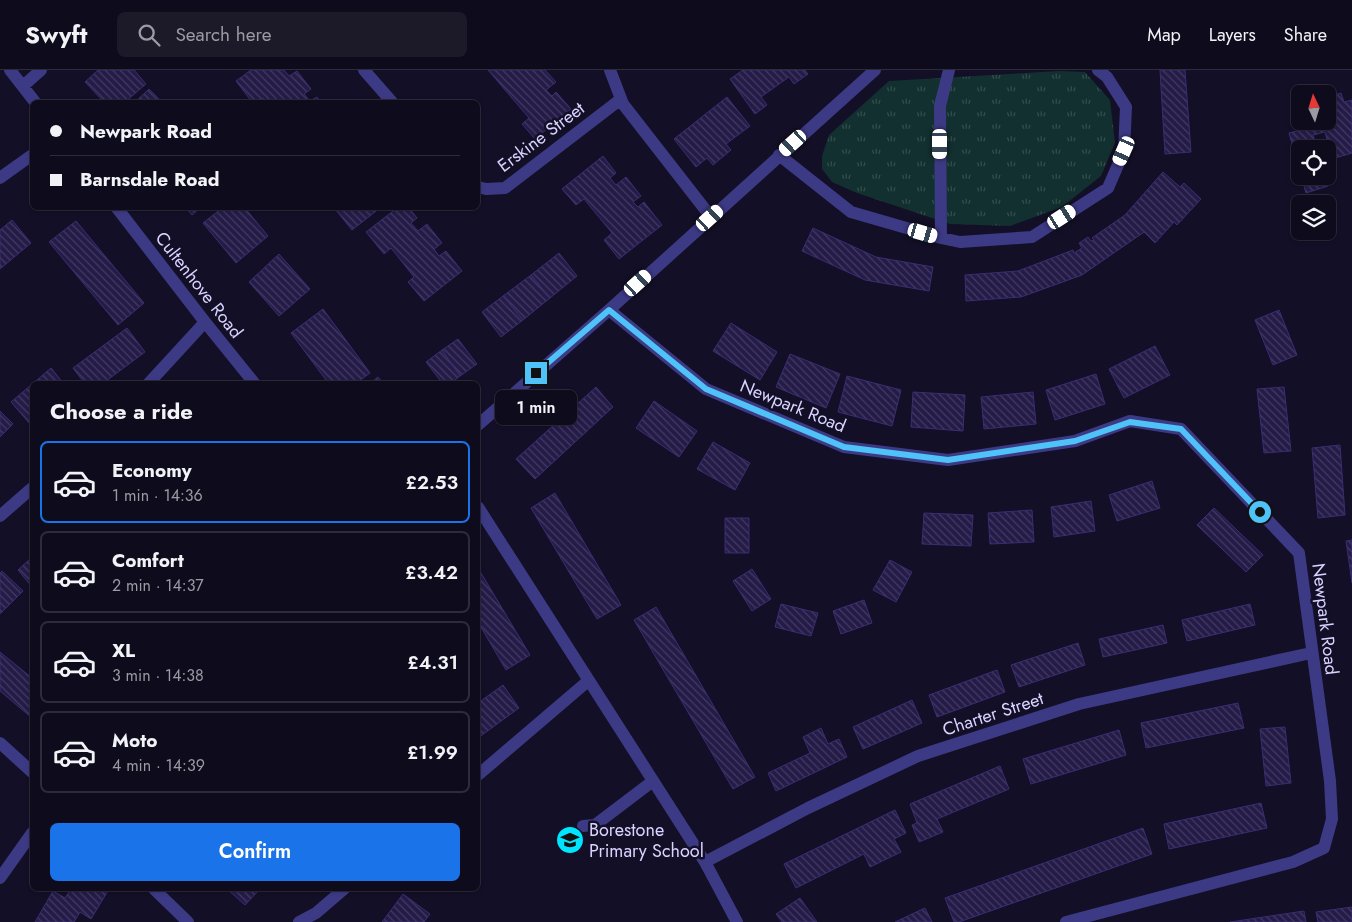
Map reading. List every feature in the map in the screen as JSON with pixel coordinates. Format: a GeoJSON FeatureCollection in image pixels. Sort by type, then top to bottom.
{"type":"FeatureCollection","features":[{"type":"Feature","properties":{"kind":"street"},"geometry":{"type":"LineString","coordinates":[[10,70],[34,100]]}},
{"type":"Feature","properties":{"kind":"street"},"geometry":{"type":"LineString","coordinates":[[23,86],[41,70]]}},
{"type":"Feature","properties":{"kind":"street"},"geometry":{"type":"LineString","coordinates":[[364,70],[390,100]]}},
{"type":"Feature","properties":{"kind":"street"},"geometry":{"type":"LineString","coordinates":[[610,70],[623,104],[710,218]]}},
{"type":"Feature","properties":{"kind":"street"},"geometry":{"type":"LineString","coordinates":[[480,422],[609,310],[875,70]]}},
{"type":"Feature","properties":{"kind":"street"},"geometry":{"type":"LineString","coordinates":[[941,238],[940,106],[949,70]]}},
{"type":"Feature","properties":{"kind":"street"},"geometry":{"type":"LineString","coordinates":[[779,155],[851,212],[960,242],[1032,237],[1108,188],[1124,151],[1126,107],[1107,76],[1098,70]]}},
{"type":"Feature","properties":{"kind":"street","name":"Erskine Street"},"geometry":{"type":"LineString","coordinates":[[480,188],[505,188],[621,99]]}},
{"type":"Feature","properties":{"kind":"street"},"geometry":{"type":"LineString","coordinates":[[0,178],[30,156]]}},
{"type":"Feature","properties":{"kind":"street","name":"Cultenhove Road"},"geometry":{"type":"LineString","coordinates":[[119,210],[253,381]]}},
{"type":"Feature","properties":{"kind":"street","name":"Newpark Road"},"geometry":{"type":"LineString","coordinates":[[609,310],[706,389],[844,447],[948,460],[1075,441],[1130,422],[1181,429],[1299,553],[1330,791],[1332,819],[1324,848],[1293,862],[1080,920],[1066,922]]}},
{"type":"Feature","properties":{"kind":"street"},"geometry":{"type":"LineString","coordinates":[[151,381],[205,322]]}},
{"type":"Feature","properties":{"kind":"street"},"geometry":{"type":"LineString","coordinates":[[0,516],[30,490]]}},
{"type":"Feature","properties":{"kind":"street"},"geometry":{"type":"LineString","coordinates":[[480,510],[705,862],[737,922]]}},
{"type":"Feature","properties":{"kind":"street","name":"Charter Street"},"geometry":{"type":"LineString","coordinates":[[705,862],[808,808],[918,756],[1079,704],[1311,653]]}},
{"type":"Feature","properties":{"kind":"street"},"geometry":{"type":"LineString","coordinates":[[480,773],[588,681]]}},
{"type":"Feature","properties":{"kind":"street"},"geometry":{"type":"LineString","coordinates":[[0,743],[30,770]]}},
{"type":"Feature","properties":{"kind":"street"},"geometry":{"type":"LineString","coordinates":[[583,826],[595,825],[653,781]]}},
{"type":"Feature","properties":{"kind":"street"},"geometry":{"type":"LineString","coordinates":[[0,878],[30,836]]}},
{"type":"Feature","properties":{"kind":"street"},"geometry":{"type":"LineString","coordinates":[[156,891],[188,922]]}},
{"type":"Feature","properties":{"kind":"street"},"geometry":{"type":"LineString","coordinates":[[299,922],[316,913],[342,891]]}},
{"type":"Feature","properties":{"kind":"green space"},"geometry":{"type":"Polygon","coordinates":[[[1060,71],[1085,72],[1110,100],[1115,143],[1101,176],[1062,207],[1010,226],[950,224],[857,193],[832,182],[822,169],[822,156],[829,135],[889,81],[1060,71]]]}},
{"type":"Feature","properties":{"kind":"building"},"geometry":{"type":"Polygon","coordinates":[[[98,70],[134,70],[146,84],[127,100],[102,100],[85,82],[98,70]]]}},
{"type":"Feature","properties":{"kind":"building"},"geometry":{"type":"Polygon","coordinates":[[[251,70],[284,70],[289,76],[297,71],[311,89],[304,94],[309,100],[264,100],[263,98],[260,100],[250,100],[236,81],[251,70]]]}},
{"type":"Feature","properties":{"kind":"building"},"geometry":{"type":"Polygon","coordinates":[[[488,70],[545,70],[556,82],[546,90],[552,96],[556,92],[571,109],[535,139],[522,124],[529,118],[488,70]]]}},
{"type":"Feature","properties":{"kind":"building"},"geometry":{"type":"Polygon","coordinates":[[[743,70],[805,70],[808,74],[794,84],[789,77],[761,97],[767,105],[755,114],[730,79],[743,70]]]}},
{"type":"Feature","properties":{"kind":"building"},"geometry":{"type":"Polygon","coordinates":[[[1160,70],[1185,70],[1191,152],[1165,154],[1160,70]]]}},
{"type":"Feature","properties":{"kind":"building"},"geometry":{"type":"Polygon","coordinates":[[[149,89],[160,100],[137,100],[149,89]]]}},
{"type":"Feature","properties":{"kind":"building"},"geometry":{"type":"Polygon","coordinates":[[[1341,93],[1344,102],[1352,100],[1352,153],[1336,158],[1336,140],[1327,140],[1325,132],[1313,135],[1314,140],[1291,140],[1289,133],[1300,130],[1336,130],[1336,95],[1341,93]]]}},
{"type":"Feature","properties":{"kind":"building"},"geometry":{"type":"Polygon","coordinates":[[[727,97],[750,126],[726,144],[731,150],[713,165],[707,158],[696,167],[674,139],[727,97]]]}},
{"type":"Feature","properties":{"kind":"building"},"geometry":{"type":"Polygon","coordinates":[[[603,156],[616,173],[610,178],[616,185],[626,177],[641,196],[633,202],[638,207],[644,202],[662,225],[619,259],[604,240],[612,233],[584,199],[576,205],[562,189],[603,156]]]}},
{"type":"Feature","properties":{"kind":"building"},"geometry":{"type":"Polygon","coordinates":[[[1163,172],[1180,187],[1184,183],[1201,199],[1177,225],[1174,222],[1155,243],[1144,232],[1082,275],[1021,297],[966,301],[965,275],[1018,271],[1073,250],[1074,253],[1082,248],[1079,243],[1088,237],[1091,241],[1094,240],[1092,238],[1125,215],[1163,172]]]}},
{"type":"Feature","properties":{"kind":"building"},"geometry":{"type":"Polygon","coordinates":[[[1304,185],[1328,185],[1328,186],[1306,193],[1304,185]]]}},
{"type":"Feature","properties":{"kind":"building"},"geometry":{"type":"Polygon","coordinates":[[[188,210],[198,210],[192,215],[188,210]]]}},
{"type":"Feature","properties":{"kind":"building"},"geometry":{"type":"Polygon","coordinates":[[[219,210],[247,210],[268,236],[236,263],[203,223],[219,210]]]}},
{"type":"Feature","properties":{"kind":"building"},"geometry":{"type":"Polygon","coordinates":[[[336,210],[377,210],[352,230],[336,210]]]}},
{"type":"Feature","properties":{"kind":"building"},"geometry":{"type":"Polygon","coordinates":[[[394,210],[411,210],[417,218],[411,223],[418,231],[427,224],[442,243],[434,249],[439,256],[446,251],[462,271],[424,301],[408,282],[414,277],[391,248],[384,254],[366,232],[394,210]]]}},
{"type":"Feature","properties":{"kind":"building"},"geometry":{"type":"Polygon","coordinates":[[[12,220],[31,243],[0,269],[0,230],[12,220]]]}},
{"type":"Feature","properties":{"kind":"building"},"geometry":{"type":"Polygon","coordinates":[[[76,221],[144,303],[118,325],[49,242],[76,221]]]}},
{"type":"Feature","properties":{"kind":"building"},"geometry":{"type":"Polygon","coordinates":[[[813,228],[876,257],[933,267],[929,291],[865,280],[802,251],[813,228]]]}},
{"type":"Feature","properties":{"kind":"building"},"geometry":{"type":"Polygon","coordinates":[[[559,253],[577,276],[550,298],[531,275],[559,253]]]}},
{"type":"Feature","properties":{"kind":"building"},"geometry":{"type":"Polygon","coordinates":[[[279,254],[310,289],[279,316],[249,282],[279,254]]]}},
{"type":"Feature","properties":{"kind":"building"},"geometry":{"type":"Polygon","coordinates":[[[531,275],[550,298],[523,320],[503,296],[531,275]]]}},
{"type":"Feature","properties":{"kind":"building"},"geometry":{"type":"Polygon","coordinates":[[[503,296],[523,320],[501,337],[482,312],[503,296]]]}},
{"type":"Feature","properties":{"kind":"building"},"geometry":{"type":"Polygon","coordinates":[[[323,309],[370,373],[359,381],[327,381],[291,333],[323,309]]]}},
{"type":"Feature","properties":{"kind":"building"},"geometry":{"type":"Polygon","coordinates":[[[1279,310],[1297,355],[1273,365],[1255,320],[1279,310]]]}},
{"type":"Feature","properties":{"kind":"building"},"geometry":{"type":"Polygon","coordinates":[[[731,323],[777,352],[760,380],[713,351],[731,323]]]}},
{"type":"Feature","properties":{"kind":"building"},"geometry":{"type":"Polygon","coordinates":[[[127,328],[145,352],[106,381],[83,381],[73,368],[127,328]]]}},
{"type":"Feature","properties":{"kind":"building"},"geometry":{"type":"Polygon","coordinates":[[[458,339],[477,364],[460,376],[442,350],[458,339]]]}},
{"type":"Feature","properties":{"kind":"building"},"geometry":{"type":"Polygon","coordinates":[[[1155,346],[1170,375],[1124,398],[1109,369],[1155,346]]]}},
{"type":"Feature","properties":{"kind":"building"},"geometry":{"type":"Polygon","coordinates":[[[442,350],[460,376],[454,381],[441,381],[426,362],[442,350]]]}},
{"type":"Feature","properties":{"kind":"building"},"geometry":{"type":"Polygon","coordinates":[[[790,354],[840,374],[826,408],[776,387],[790,354]]]}},
{"type":"Feature","properties":{"kind":"building"},"geometry":{"type":"Polygon","coordinates":[[[51,368],[62,381],[36,381],[51,368]]]}},
{"type":"Feature","properties":{"kind":"building"},"geometry":{"type":"Polygon","coordinates":[[[1096,374],[1105,404],[1055,420],[1046,390],[1096,374]]]}},
{"type":"Feature","properties":{"kind":"building"},"geometry":{"type":"Polygon","coordinates":[[[847,376],[901,390],[892,426],[838,412],[847,376]]]}},
{"type":"Feature","properties":{"kind":"building"},"geometry":{"type":"Polygon","coordinates":[[[378,377],[381,381],[373,381],[378,377]]]}},
{"type":"Feature","properties":{"kind":"building"},"geometry":{"type":"Polygon","coordinates":[[[30,386],[30,424],[11,402],[30,386]]]}},
{"type":"Feature","properties":{"kind":"building"},"geometry":{"type":"Polygon","coordinates":[[[596,387],[613,407],[535,479],[516,459],[596,387]]]}},
{"type":"Feature","properties":{"kind":"building"},"geometry":{"type":"Polygon","coordinates":[[[1284,387],[1291,451],[1264,453],[1257,389],[1284,387]]]}},
{"type":"Feature","properties":{"kind":"building"},"geometry":{"type":"Polygon","coordinates":[[[913,392],[965,395],[963,431],[911,427],[913,392]]]}},
{"type":"Feature","properties":{"kind":"building"},"geometry":{"type":"Polygon","coordinates":[[[1033,392],[1036,424],[984,429],[981,397],[1033,392]]]}},
{"type":"Feature","properties":{"kind":"building"},"geometry":{"type":"Polygon","coordinates":[[[654,401],[697,431],[679,457],[636,428],[654,401]]]}},
{"type":"Feature","properties":{"kind":"building"},"geometry":{"type":"Polygon","coordinates":[[[0,411],[13,424],[0,437],[0,411]]]}},
{"type":"Feature","properties":{"kind":"building"},"geometry":{"type":"Polygon","coordinates":[[[713,442],[750,463],[735,490],[697,469],[713,442]]]}},
{"type":"Feature","properties":{"kind":"building"},"geometry":{"type":"Polygon","coordinates":[[[1340,445],[1345,515],[1318,518],[1312,448],[1340,445]]]}},
{"type":"Feature","properties":{"kind":"building"},"geometry":{"type":"Polygon","coordinates":[[[1152,481],[1160,508],[1117,521],[1109,495],[1152,481]]]}},
{"type":"Feature","properties":{"kind":"building"},"geometry":{"type":"Polygon","coordinates":[[[555,493],[621,605],[597,619],[531,508],[555,493]]]}},
{"type":"Feature","properties":{"kind":"building"},"geometry":{"type":"Polygon","coordinates":[[[1091,501],[1095,531],[1054,537],[1051,507],[1091,501]]]}},
{"type":"Feature","properties":{"kind":"building"},"geometry":{"type":"Polygon","coordinates":[[[1214,508],[1263,555],[1246,572],[1197,525],[1214,508]]]}},
{"type":"Feature","properties":{"kind":"building"},"geometry":{"type":"Polygon","coordinates":[[[1032,510],[1034,542],[990,544],[988,513],[1032,510]]]}},
{"type":"Feature","properties":{"kind":"building"},"geometry":{"type":"Polygon","coordinates":[[[924,513],[973,515],[971,546],[922,544],[924,513]]]}},
{"type":"Feature","properties":{"kind":"building"},"geometry":{"type":"Polygon","coordinates":[[[725,518],[749,518],[749,553],[725,553],[725,518]]]}},
{"type":"Feature","properties":{"kind":"building"},"geometry":{"type":"Polygon","coordinates":[[[1352,540],[1352,583],[1346,541],[1352,540]]]}},
{"type":"Feature","properties":{"kind":"building"},"geometry":{"type":"Polygon","coordinates":[[[30,559],[30,585],[18,570],[30,559]]]}},
{"type":"Feature","properties":{"kind":"building"},"geometry":{"type":"Polygon","coordinates":[[[890,560],[912,572],[896,602],[873,590],[890,560]]]}},
{"type":"Feature","properties":{"kind":"building"},"geometry":{"type":"Polygon","coordinates":[[[752,569],[771,599],[752,611],[733,581],[752,569]]]}},
{"type":"Feature","properties":{"kind":"building"},"geometry":{"type":"Polygon","coordinates":[[[2,571],[23,591],[0,614],[0,573],[2,571]]]}},
{"type":"Feature","properties":{"kind":"building"},"geometry":{"type":"Polygon","coordinates":[[[480,571],[530,655],[506,670],[480,625],[480,571]]]}},
{"type":"Feature","properties":{"kind":"building"},"geometry":{"type":"Polygon","coordinates":[[[864,600],[872,623],[841,634],[833,611],[864,600]]]}},
{"type":"Feature","properties":{"kind":"building"},"geometry":{"type":"Polygon","coordinates":[[[781,604],[818,613],[811,636],[775,627],[781,604]]]}},
{"type":"Feature","properties":{"kind":"building"},"geometry":{"type":"Polygon","coordinates":[[[1250,604],[1255,625],[1187,641],[1182,620],[1250,604]]]}},
{"type":"Feature","properties":{"kind":"building"},"geometry":{"type":"Polygon","coordinates":[[[656,607],[755,777],[733,789],[634,620],[656,607]]]}},
{"type":"Feature","properties":{"kind":"building"},"geometry":{"type":"Polygon","coordinates":[[[1163,625],[1167,643],[1103,657],[1099,639],[1163,625]]]}},
{"type":"Feature","properties":{"kind":"building"},"geometry":{"type":"Polygon","coordinates":[[[1078,643],[1085,665],[1019,687],[1011,665],[1078,643]]]}},
{"type":"Feature","properties":{"kind":"building"},"geometry":{"type":"Polygon","coordinates":[[[0,652],[30,676],[30,716],[0,691],[0,652]]]}},
{"type":"Feature","properties":{"kind":"building"},"geometry":{"type":"Polygon","coordinates":[[[997,670],[1005,692],[937,717],[929,695],[997,670]]]}},
{"type":"Feature","properties":{"kind":"building"},"geometry":{"type":"Polygon","coordinates":[[[503,685],[519,708],[480,737],[480,702],[503,685]]]}},
{"type":"Feature","properties":{"kind":"building"},"geometry":{"type":"Polygon","coordinates":[[[912,700],[922,723],[863,749],[853,727],[912,700]]]}},
{"type":"Feature","properties":{"kind":"building"},"geometry":{"type":"Polygon","coordinates":[[[1238,703],[1244,728],[1146,748],[1141,723],[1238,703]]]}},
{"type":"Feature","properties":{"kind":"building"},"geometry":{"type":"Polygon","coordinates":[[[1285,727],[1291,783],[1266,786],[1260,729],[1285,727]]]}},
{"type":"Feature","properties":{"kind":"building"},"geometry":{"type":"Polygon","coordinates":[[[821,728],[828,744],[839,739],[847,757],[776,791],[768,773],[810,753],[803,737],[821,728]]]}},
{"type":"Feature","properties":{"kind":"building"},"geometry":{"type":"Polygon","coordinates":[[[1119,730],[1126,755],[1031,784],[1023,759],[1119,730]]]}},
{"type":"Feature","properties":{"kind":"building"},"geometry":{"type":"Polygon","coordinates":[[[1000,766],[1009,789],[937,819],[943,832],[919,842],[912,825],[917,823],[910,804],[1000,766]]]}},
{"type":"Feature","properties":{"kind":"building"},"geometry":{"type":"Polygon","coordinates":[[[1261,803],[1267,828],[1169,849],[1164,824],[1261,803]]]}},
{"type":"Feature","properties":{"kind":"building"},"geometry":{"type":"Polygon","coordinates":[[[895,810],[906,833],[894,839],[901,852],[870,867],[864,854],[796,888],[784,864],[895,810]]]}},
{"type":"Feature","properties":{"kind":"building"},"geometry":{"type":"Polygon","coordinates":[[[1143,828],[1152,854],[959,922],[954,922],[945,898],[1143,828]]]}},
{"type":"Feature","properties":{"kind":"building"},"geometry":{"type":"Polygon","coordinates":[[[53,891],[65,898],[70,891],[108,891],[91,919],[80,912],[74,922],[35,922],[53,891]]]}},
{"type":"Feature","properties":{"kind":"building"},"geometry":{"type":"Polygon","coordinates":[[[229,891],[258,891],[245,905],[229,891]]]}},
{"type":"Feature","properties":{"kind":"building"},"geometry":{"type":"Polygon","coordinates":[[[403,894],[430,914],[424,922],[382,922],[403,894]]]}},
{"type":"Feature","properties":{"kind":"building"},"geometry":{"type":"Polygon","coordinates":[[[800,898],[817,922],[782,922],[776,914],[800,898]]]}},
{"type":"Feature","properties":{"kind":"building"},"geometry":{"type":"Polygon","coordinates":[[[1352,907],[1352,922],[1318,922],[1316,912],[1352,907]]]}},
{"type":"Feature","properties":{"kind":"building"},"geometry":{"type":"Polygon","coordinates":[[[925,908],[932,922],[895,922],[925,908]]]}},
{"type":"Feature","properties":{"kind":"building"},"geometry":{"type":"Polygon","coordinates":[[[1304,911],[1306,922],[1230,922],[1304,911]]]}},
{"type":"Feature","properties":{"kind":"place","name":"Borestone Primary School"},"geometry":{"type":"Point","coordinates":[570,840]}},
{"type":"Feature","properties":{"kind":"route"},"geometry":{"type":"LineString","coordinates":[[536,373],[609,310],[706,389],[844,447],[948,460],[1075,441],[1130,422],[1181,429],[1260,512]]}}]}
